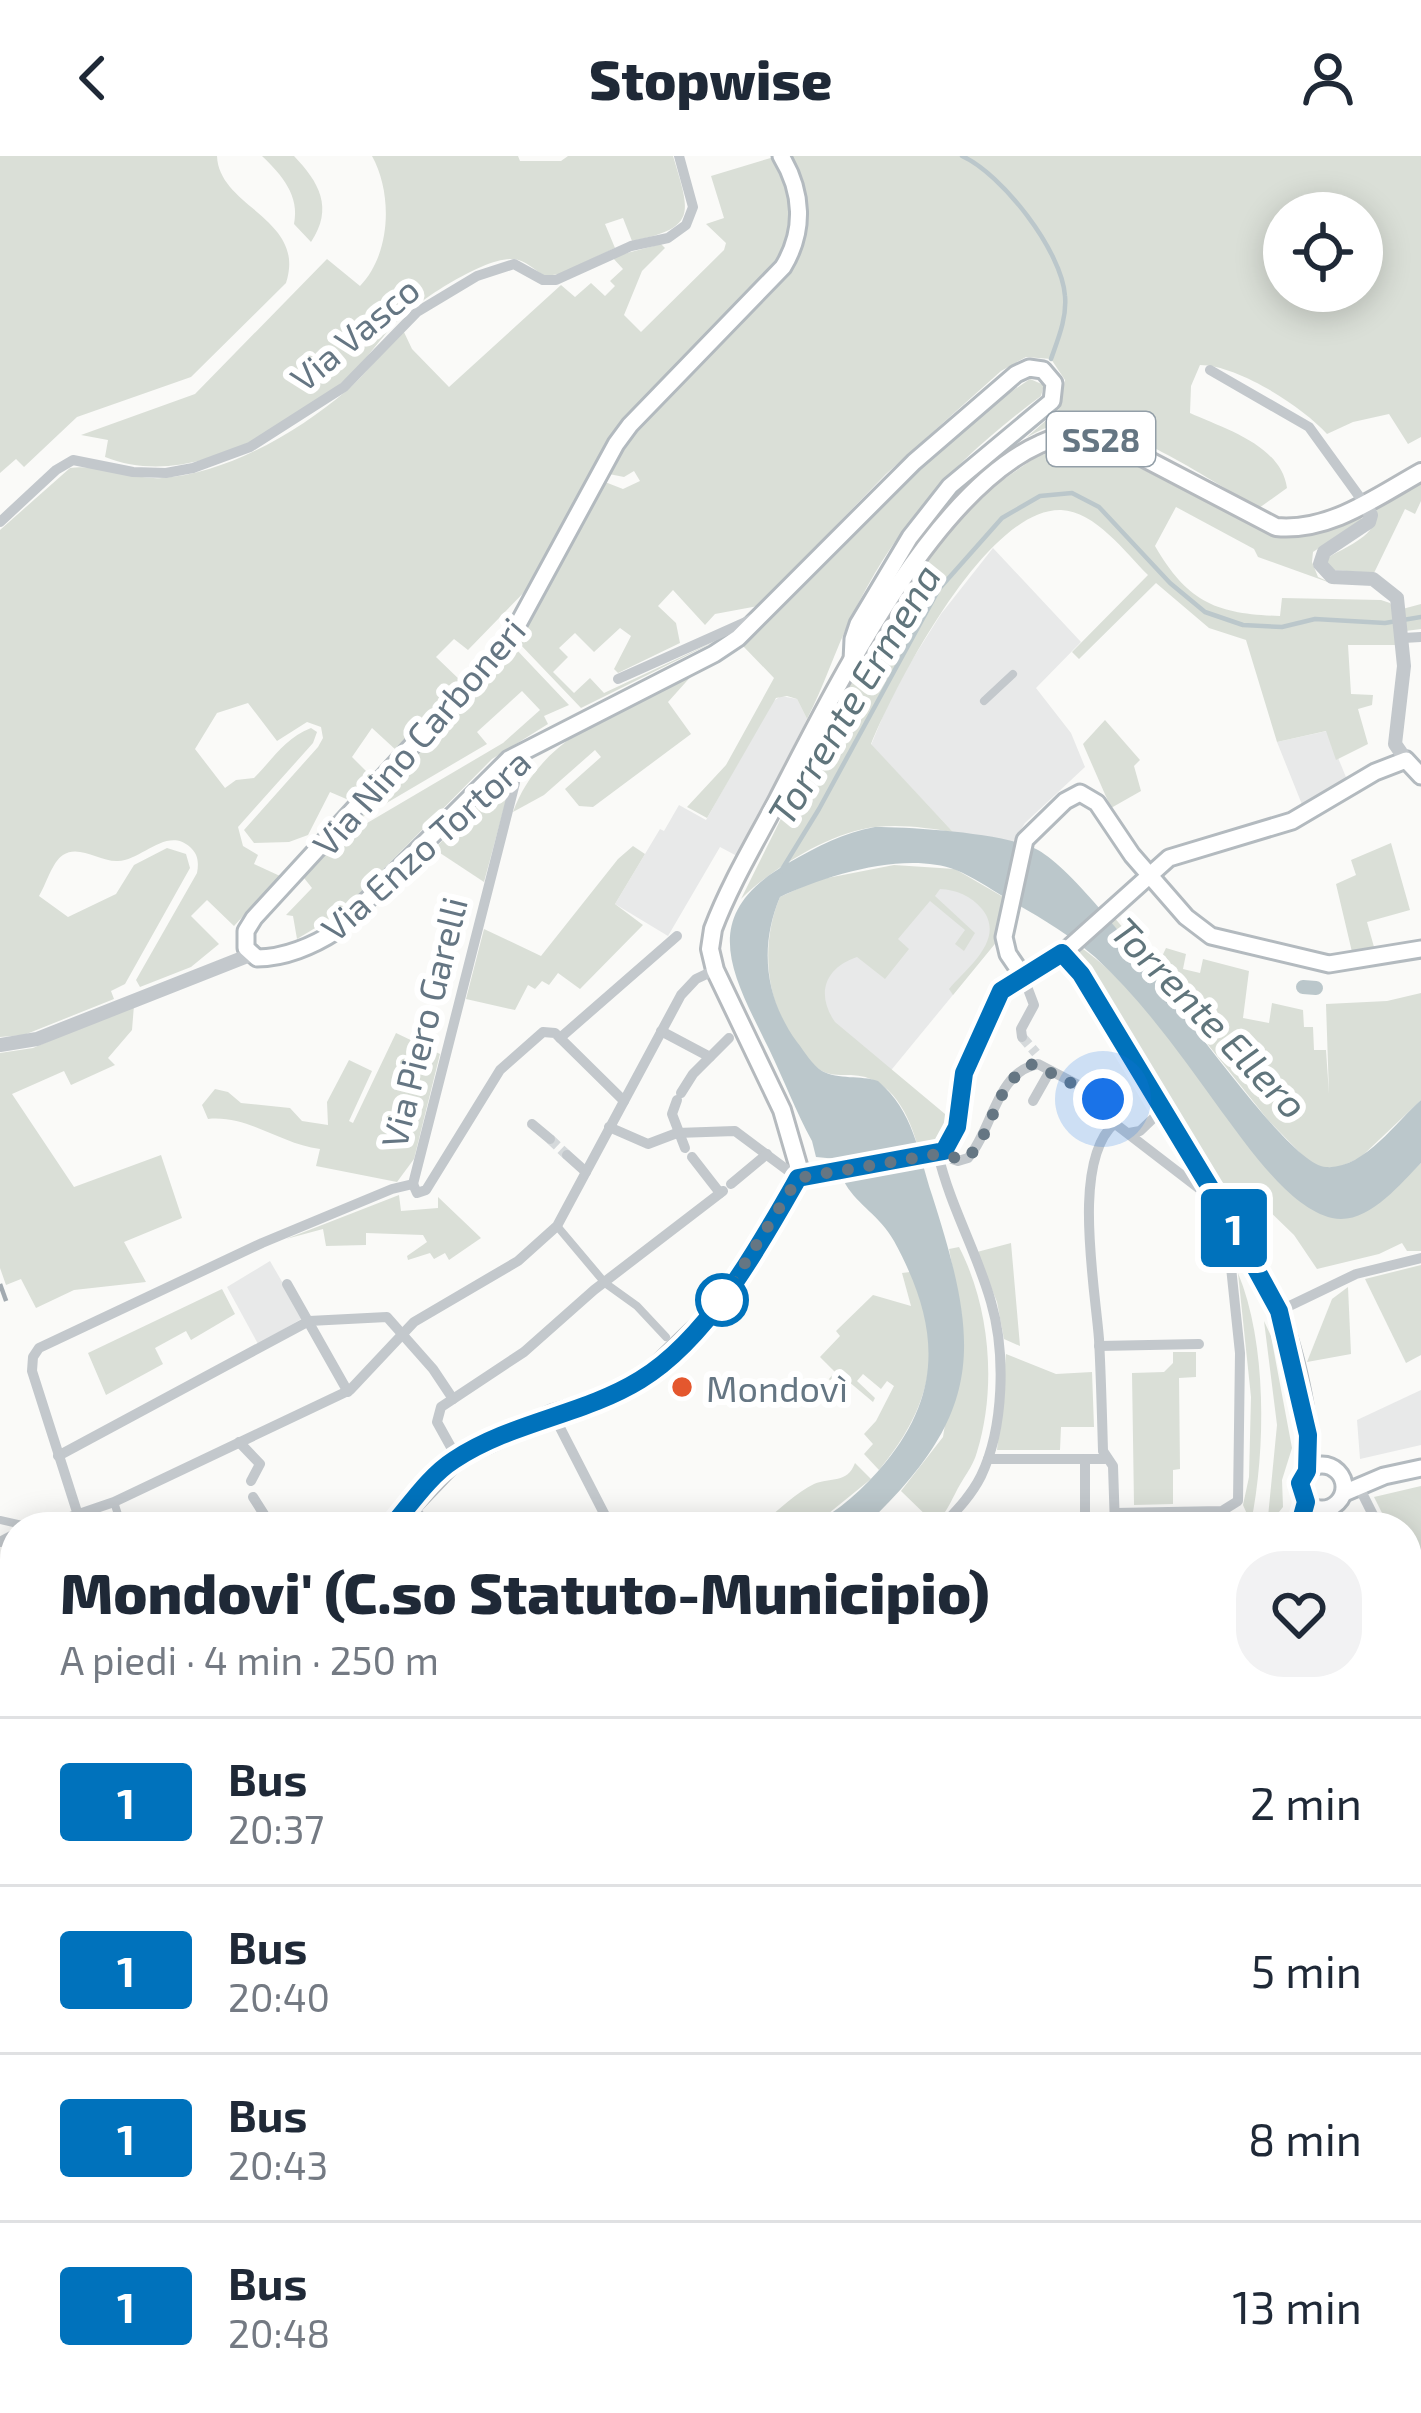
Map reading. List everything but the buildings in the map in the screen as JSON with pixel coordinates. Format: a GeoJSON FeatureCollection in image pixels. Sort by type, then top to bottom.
{"type":"FeatureCollection","features":[{"type":"Feature","properties":{"kind":"main road","name":"Via Nino Carboneri"},"geometry":{"type":"LineString","coordinates":[[250,955],[245,939],[254,919],[514,634],[623,434],[783,267],[795,242],[800,211],[782,156]]}},
{"type":"Feature","properties":{"kind":"main road","name":"Via Enzo Tortora"},"geometry":{"type":"LineString","coordinates":[[250,955],[276,956],[336,931],[508,759],[714,654],[762,615],[944,435],[1016,374],[1029,368],[1043,370],[1054,383],[1052,401],[962,474],[923,520],[856,628],[852,661]]}},
{"type":"Feature","properties":{"kind":"main road","name":"SS28"},"geometry":{"type":"LineString","coordinates":[[715,970],[710,949],[716,921],[852,661],[932,538],[960,503],[1014,458],[1053,439],[1076,435],[1112,442],[1276,527],[1313,526],[1421,472]]}},
{"type":"Feature","properties":{"kind":"main road"},"geometry":{"type":"LineString","coordinates":[[798,1178],[935,1155],[950,1144],[962,1080],[1005,986],[1066,950],[1175,855],[1292,821],[1375,772],[1406,760],[1421,776]]}},
{"type":"Feature","properties":{"kind":"main road"},"geometry":{"type":"LineString","coordinates":[[1023,976],[1008,955],[1004,937],[1025,840],[1070,797],[1084,794],[1097,803],[1149,875],[1194,926],[1217,938],[1329,964],[1421,949]]}},
{"type":"Feature","properties":{"kind":"main road"},"geometry":{"type":"LineString","coordinates":[[1066,950],[1223,1209],[1279,1311],[1308,1435],[1307,1471],[1300,1483],[1304,1512]]}},
{"type":"Feature","properties":{"kind":"main road"},"geometry":{"type":"LineString","coordinates":[[404,1512],[457,1457],[640,1380],[705,1321],[759,1246],[798,1178],[794,1144],[715,970]]}},
{"type":"Feature","properties":{"kind":"main road"},"geometry":{"type":"LineString","coordinates":[[1308,1435],[1351,1489]]}},
{"type":"Feature","properties":{"kind":"main road"},"geometry":{"type":"LineString","coordinates":[[1307,1471],[1317,1466],[1384,1476]]}},
{"type":"Feature","properties":{"kind":"main road"},"geometry":{"type":"LineString","coordinates":[[1320,1512],[1338,1504],[1351,1489],[1421,1468]]}},
{"type":"Feature","properties":{"kind":"main road"},"geometry":{"type":"LineString","coordinates":[[1306,1502],[1322,1510]]}},
{"type":"Feature","properties":{"kind":"street","name":"Via Vasco"},"geometry":{"type":"LineString","coordinates":[[0,522],[73,460],[166,473],[250,447],[330,398],[409,317],[477,276],[514,264],[539,279],[556,280],[631,246],[671,237],[690,220],[693,210],[679,156]]}},
{"type":"Feature","properties":{"kind":"street"},"geometry":{"type":"LineString","coordinates":[[1210,370],[1309,427],[1370,512],[1370,522],[1324,552],[1320,564],[1332,577],[1377,580],[1394,593],[1403,635],[1395,744],[1406,760]]}},
{"type":"Feature","properties":{"kind":"street","name":"Via Enzo Tortora"},"geometry":{"type":"LineString","coordinates":[[617,679],[762,615]]}},
{"type":"Feature","properties":{"kind":"street"},"geometry":{"type":"LineString","coordinates":[[1403,635],[1421,638]]}},
{"type":"Feature","properties":{"kind":"street"},"geometry":{"type":"LineString","coordinates":[[984,701],[1013,674]]}},
{"type":"Feature","properties":{"kind":"street","name":"Via Piero Garelli"},"geometry":{"type":"LineString","coordinates":[[58,1456],[32,1371],[39,1348],[273,1238],[413,1184],[515,783],[508,759]]}},
{"type":"Feature","properties":{"kind":"street"},"geometry":{"type":"LineString","coordinates":[[560,1038],[677,936]]}},
{"type":"Feature","properties":{"kind":"street","name":"Via Enzo Tortora"},"geometry":{"type":"LineString","coordinates":[[0,1045],[37,1039],[250,955]]}},
{"type":"Feature","properties":{"kind":"street"},"geometry":{"type":"LineString","coordinates":[[86,1512],[347,1392],[414,1322],[522,1258],[556,1226],[686,988],[715,970]]}},
{"type":"Feature","properties":{"kind":"street"},"geometry":{"type":"LineString","coordinates":[[1022,1037],[1020,1031],[1034,1006],[1023,976]]}},
{"type":"Feature","properties":{"kind":"street"},"geometry":{"type":"LineString","coordinates":[[413,1184],[417,1193],[426,1190],[502,1067],[541,1033],[553,1031],[624,1101]]}},
{"type":"Feature","properties":{"kind":"street"},"geometry":{"type":"LineString","coordinates":[[661,1031],[710,1057]]}},
{"type":"Feature","properties":{"kind":"street"},"geometry":{"type":"LineString","coordinates":[[724,1189],[688,1152],[672,1110],[729,1038]]}},
{"type":"Feature","properties":{"kind":"street"},"geometry":{"type":"LineString","coordinates":[[935,1155],[958,1161],[971,1155],[1008,1083],[1022,1069],[1042,1062],[1101,1097],[1120,1128],[1223,1209],[1240,1353],[1240,1493],[1235,1506],[1226,1511],[1176,1512]]}},
{"type":"Feature","properties":{"kind":"street"},"geometry":{"type":"LineString","coordinates":[[1033,1102],[1042,1062]]}},
{"type":"Feature","properties":{"kind":"street"},"geometry":{"type":"LineString","coordinates":[[1105,1459],[1090,1193],[1099,1146],[1120,1128],[1140,1131],[1162,1111]]}},
{"type":"Feature","properties":{"kind":"street"},"geometry":{"type":"LineString","coordinates":[[535,1120],[547,1137]]}},
{"type":"Feature","properties":{"kind":"street"},"geometry":{"type":"LineString","coordinates":[[609,1127],[645,1144],[677,1133],[735,1131],[798,1178]]}},
{"type":"Feature","properties":{"kind":"street"},"geometry":{"type":"LineString","coordinates":[[457,1457],[437,1422],[438,1411],[524,1352],[766,1154]]}},
{"type":"Feature","properties":{"kind":"street"},"geometry":{"type":"LineString","coordinates":[[567,1155],[586,1172]]}},
{"type":"Feature","properties":{"kind":"street"},"geometry":{"type":"LineString","coordinates":[[935,1155],[990,1298],[998,1349],[997,1400],[988,1459],[973,1491],[954,1512]]}},
{"type":"Feature","properties":{"kind":"street"},"geometry":{"type":"LineString","coordinates":[[556,1226],[604,1283],[637,1306],[666,1337]]}},
{"type":"Feature","properties":{"kind":"street"},"geometry":{"type":"LineString","coordinates":[[1279,1311],[1361,1272],[1421,1258]]}},
{"type":"Feature","properties":{"kind":"street"},"geometry":{"type":"LineString","coordinates":[[287,1284],[347,1392]]}},
{"type":"Feature","properties":{"kind":"street"},"geometry":{"type":"LineString","coordinates":[[77,1512],[58,1456],[309,1321],[387,1317],[453,1399]]}},
{"type":"Feature","properties":{"kind":"street"},"geometry":{"type":"LineString","coordinates":[[1099,1346],[1199,1344]]}},
{"type":"Feature","properties":{"kind":"street"},"geometry":{"type":"LineString","coordinates":[[553,1414],[603,1512]]}},
{"type":"Feature","properties":{"kind":"street"},"geometry":{"type":"LineString","coordinates":[[239,1442],[260,1464],[251,1481]]}},
{"type":"Feature","properties":{"kind":"street"},"geometry":{"type":"LineString","coordinates":[[988,1459],[1105,1459],[1113,1466],[1115,1512]]}},
{"type":"Feature","properties":{"kind":"street"},"geometry":{"type":"LineString","coordinates":[[1084,1459],[1085,1512]]}},
{"type":"Feature","properties":{"kind":"street"},"geometry":{"type":"LineString","coordinates":[[1351,1489],[1367,1512]]}},
{"type":"Feature","properties":{"kind":"street"},"geometry":{"type":"LineString","coordinates":[[253,1497],[262,1512]]}},
{"type":"Feature","properties":{"kind":"street"},"geometry":{"type":"LineString","coordinates":[[114,1502],[117,1512]]}},
{"type":"Feature","properties":{"kind":"street"},"geometry":{"type":"LineString","coordinates":[[411,1504],[417,1512]]}},
{"type":"Feature","properties":{"kind":"shaded area"},"geometry":{"type":"Polygon","coordinates":[[[0,156],[217,156],[221,174],[274,228],[289,261],[286,283],[191,377],[77,417],[24,467],[16,459],[0,473],[0,156]]]}},
{"type":"Feature","properties":{"kind":"shaded area"},"geometry":{"type":"Polygon","coordinates":[[[262,156],[294,156],[316,186],[322,218],[311,242],[294,224],[288,187],[262,156]]]}},
{"type":"Feature","properties":{"kind":"shaded area"},"geometry":{"type":"Polygon","coordinates":[[[372,156],[518,156],[520,161],[561,161],[568,156],[673,156],[684,215],[669,230],[632,241],[623,218],[605,224],[615,248],[560,274],[545,276],[513,259],[468,273],[404,315],[339,385],[287,421],[228,451],[166,466],[135,465],[105,457],[108,440],[81,435],[195,394],[327,259],[360,286],[378,258],[386,223],[383,188],[372,156]]]}},
{"type":"Feature","properties":{"kind":"shaded area"},"geometry":{"type":"Polygon","coordinates":[[[792,156],[1421,156],[1421,437],[1408,444],[1389,414],[1327,434],[1268,389],[1232,372],[1200,365],[1191,386],[1190,413],[1249,440],[1283,473],[1287,488],[1259,508],[1166,454],[1115,431],[1070,422],[1026,438],[1059,409],[1065,380],[1051,359],[1026,357],[1001,371],[886,474],[758,606],[715,614],[705,625],[673,590],[658,606],[676,623],[680,643],[618,673],[614,669],[631,636],[620,628],[594,652],[575,633],[559,648],[568,657],[553,672],[574,693],[590,678],[604,693],[724,637],[581,708],[518,642],[605,482],[623,489],[640,481],[634,471],[624,477],[609,474],[635,433],[768,297],[794,264],[804,238],[805,196],[792,156]]]}},
{"type":"Feature","properties":{"kind":"shaded area"},"geometry":{"type":"Polygon","coordinates":[[[774,157],[790,211],[787,237],[775,265],[617,427],[536,580],[468,650],[454,639],[436,657],[462,682],[397,751],[372,728],[352,757],[373,778],[351,801],[330,792],[308,835],[289,842],[254,843],[244,830],[318,747],[323,738],[321,727],[307,722],[277,741],[248,703],[217,713],[195,749],[225,788],[236,780],[254,778],[302,733],[311,728],[317,732],[313,743],[238,827],[243,846],[258,855],[254,864],[280,876],[234,926],[207,900],[191,916],[219,944],[191,967],[140,987],[136,980],[197,873],[195,852],[172,840],[118,861],[76,851],[63,855],[39,896],[68,917],[116,894],[134,865],[167,848],[186,854],[190,868],[125,984],[111,991],[114,999],[24,1035],[0,1037],[0,530],[70,468],[162,478],[236,460],[306,421],[346,391],[403,330],[412,349],[449,387],[561,285],[575,297],[591,283],[605,296],[615,286],[610,281],[623,269],[612,257],[661,244],[665,248],[642,271],[624,315],[641,332],[724,250],[726,243],[706,224],[724,218],[711,176],[774,157]]]}},
{"type":"Feature","properties":{"kind":"shaded area"},"geometry":{"type":"Polygon","coordinates":[[[1030,379],[1044,385],[1041,396],[956,468],[889,551],[851,618],[807,719],[797,699],[776,698],[707,818],[687,807],[726,765],[774,678],[743,646],[917,468],[1030,379]]]}},
{"type":"Feature","properties":{"kind":"shaded area"},"geometry":{"type":"Polygon","coordinates":[[[1068,446],[1117,456],[1270,535],[1317,533],[1364,512],[1361,520],[1313,552],[1318,577],[1336,585],[1258,557],[1254,549],[1176,507],[1155,546],[1192,593],[1239,612],[1280,616],[1282,598],[1381,600],[1395,611],[1421,604],[1421,629],[1398,632],[1398,645],[1348,645],[1351,694],[1373,695],[1372,705],[1358,709],[1368,744],[1336,760],[1326,731],[1277,742],[1246,640],[1209,628],[1156,583],[1079,659],[1072,652],[1148,575],[1086,517],[1061,510],[1032,517],[1003,537],[947,604],[871,744],[953,832],[886,826],[859,830],[785,864],[741,899],[846,688],[947,531],[991,488],[1036,457],[1068,446]]]}},
{"type":"Feature","properties":{"kind":"shaded area"},"geometry":{"type":"Polygon","coordinates":[[[1421,481],[1415,514],[1405,509],[1374,573],[1333,570],[1329,557],[1369,531],[1376,506],[1421,481]]]}},
{"type":"Feature","properties":{"kind":"shaded area"},"geometry":{"type":"Polygon","coordinates":[[[993,548],[1081,642],[1036,688],[1071,733],[1085,767],[1025,823],[1013,842],[953,832],[871,745],[895,687],[941,614],[993,548]]]}},
{"type":"Feature","properties":{"kind":"shaded area"},"geometry":{"type":"Polygon","coordinates":[[[514,647],[569,705],[544,716],[548,724],[492,759],[340,913],[297,939],[293,916],[286,915],[312,888],[304,878],[340,839],[503,743],[540,710],[522,691],[477,732],[487,744],[356,821],[514,647]]]}},
{"type":"Feature","properties":{"kind":"shaded area"},"geometry":{"type":"Polygon","coordinates":[[[694,673],[668,702],[691,734],[593,807],[579,806],[565,789],[601,757],[595,750],[544,795],[513,812],[526,785],[565,743],[614,711],[694,673]]]}},
{"type":"Feature","properties":{"kind":"shaded area"},"geometry":{"type":"Polygon","coordinates":[[[781,696],[797,699],[807,719],[737,856],[720,847],[668,936],[615,904],[679,805],[706,820],[772,702],[781,696]]]}},
{"type":"Feature","properties":{"kind":"shaded area"},"geometry":{"type":"Polygon","coordinates":[[[1105,720],[1140,760],[1134,766],[1141,791],[1111,808],[1083,744],[1105,720]]]}},
{"type":"Feature","properties":{"kind":"shaded area"},"geometry":{"type":"Polygon","coordinates":[[[1327,731],[1348,782],[1303,807],[1277,742],[1327,731]]]}},
{"type":"Feature","properties":{"kind":"shaded area"},"geometry":{"type":"Polygon","coordinates":[[[497,787],[507,797],[484,882],[434,849],[497,787]]]}},
{"type":"Feature","properties":{"kind":"shaded area"},"geometry":{"type":"Polygon","coordinates":[[[875,827],[935,830],[983,835],[1038,850],[1069,875],[1106,916],[1270,1122],[1302,1154],[1326,1167],[1340,1166],[1366,1153],[1421,1100],[1421,1163],[1370,1210],[1345,1219],[1332,1218],[1300,1202],[1270,1174],[1162,1031],[1095,957],[975,879],[936,865],[890,864],[843,874],[780,897],[768,953],[778,1008],[818,1068],[835,1076],[878,1081],[900,1106],[913,1134],[959,1295],[962,1375],[952,1412],[933,1448],[879,1512],[833,1512],[885,1463],[918,1408],[928,1354],[919,1299],[888,1232],[851,1192],[837,1159],[816,1157],[743,995],[730,946],[732,924],[742,903],[761,882],[790,862],[875,827]]]}},
{"type":"Feature","properties":{"kind":"shaded area"},"geometry":{"type":"Polygon","coordinates":[[[1391,843],[1410,910],[1367,922],[1374,947],[1352,952],[1336,884],[1356,875],[1351,860],[1391,843]]]}},
{"type":"Feature","properties":{"kind":"shaded area"},"geometry":{"type":"Polygon","coordinates":[[[633,846],[645,854],[615,904],[643,925],[580,989],[558,973],[549,985],[542,981],[535,989],[528,985],[515,1010],[466,999],[484,929],[541,956],[633,846]]]}},
{"type":"Feature","properties":{"kind":"shaded area"},"geometry":{"type":"Polygon","coordinates":[[[894,865],[955,869],[1005,898],[998,940],[953,995],[949,989],[982,952],[990,931],[982,909],[973,901],[940,889],[935,896],[975,933],[964,951],[955,944],[965,930],[930,901],[898,939],[909,949],[885,979],[857,957],[837,968],[826,984],[826,1002],[835,1022],[951,1119],[944,1145],[919,1151],[904,1112],[888,1090],[865,1077],[824,1072],[800,1050],[778,1009],[768,964],[780,897],[817,880],[894,865]]]}},
{"type":"Feature","properties":{"kind":"shaded area"},"geometry":{"type":"Polygon","coordinates":[[[964,885],[1002,911],[998,940],[888,1074],[846,1061],[786,947],[810,904],[964,885]]]}},
{"type":"Feature","properties":{"kind":"shaded area"},"geometry":{"type":"Polygon","coordinates":[[[1112,915],[1157,967],[1166,948],[1186,954],[1183,969],[1200,973],[1203,959],[1249,971],[1243,1018],[1269,1023],[1272,1003],[1303,1010],[1304,1027],[1313,1027],[1314,1050],[1326,1050],[1329,1094],[1326,1004],[1387,1001],[1421,993],[1421,1100],[1360,1158],[1339,1167],[1321,1168],[1308,1161],[1268,1120],[1108,919],[1112,915]]]}},
{"type":"Feature","properties":{"kind":"shaded area"},"geometry":{"type":"Polygon","coordinates":[[[1079,946],[1140,1002],[1242,1137],[1298,1199],[1385,1197],[1421,1163],[1421,1251],[1407,1251],[1402,1243],[1379,1254],[1317,1269],[1294,1235],[1262,1204],[1247,1219],[1258,1237],[1255,1241],[1080,956],[1079,946]]]}},
{"type":"Feature","properties":{"kind":"shaded area"},"geometry":{"type":"Polygon","coordinates":[[[134,1005],[132,1030],[108,1058],[115,1065],[71,1085],[64,1071],[12,1094],[74,1187],[161,1155],[182,1218],[124,1242],[146,1282],[74,1290],[36,1308],[21,1279],[6,1285],[0,1268],[0,1053],[33,1048],[134,1005]]]}},
{"type":"Feature","properties":{"kind":"shaded area"},"geometry":{"type":"Polygon","coordinates":[[[396,1033],[440,1054],[414,1159],[397,1182],[316,1166],[320,1149],[237,1121],[208,1119],[202,1105],[215,1089],[241,1103],[290,1108],[302,1121],[328,1125],[327,1102],[349,1060],[372,1071],[349,1121],[353,1123],[396,1033]]]}},
{"type":"Feature","properties":{"kind":"shaded area"},"geometry":{"type":"Polygon","coordinates":[[[399,1195],[401,1211],[438,1208],[438,1197],[481,1238],[449,1260],[445,1253],[434,1259],[430,1253],[408,1260],[427,1242],[423,1235],[366,1233],[366,1245],[326,1246],[323,1229],[286,1239],[399,1195]]]}},
{"type":"Feature","properties":{"kind":"shaded area"},"geometry":{"type":"Polygon","coordinates":[[[1011,1243],[1020,1346],[1004,1339],[997,1302],[977,1252],[1011,1243]]]}},
{"type":"Feature","properties":{"kind":"shaded area"},"geometry":{"type":"Polygon","coordinates":[[[959,1247],[978,1295],[987,1348],[987,1401],[975,1457],[946,1510],[923,1512],[901,1491],[943,1437],[962,1317],[949,1249],[959,1247]]]}},
{"type":"Feature","properties":{"kind":"shaded area"},"geometry":{"type":"Polygon","coordinates":[[[270,1261],[303,1318],[258,1344],[227,1287],[270,1261]]]}},
{"type":"Feature","properties":{"kind":"shaded area"},"geometry":{"type":"Polygon","coordinates":[[[1421,1265],[1421,1355],[1406,1363],[1365,1279],[1421,1265]]]}},
{"type":"Feature","properties":{"kind":"shaded area"},"geometry":{"type":"Polygon","coordinates":[[[910,1272],[928,1326],[927,1376],[911,1424],[879,1470],[864,1454],[873,1444],[864,1434],[894,1386],[887,1381],[881,1389],[863,1374],[857,1381],[875,1398],[873,1402],[848,1381],[838,1390],[829,1379],[835,1372],[820,1357],[840,1336],[836,1331],[873,1295],[911,1306],[902,1273],[910,1272]]]}},
{"type":"Feature","properties":{"kind":"shaded area"},"geometry":{"type":"Polygon","coordinates":[[[1238,1273],[1254,1331],[1261,1397],[1256,1494],[1253,1512],[1246,1512],[1251,1397],[1238,1273]]]}},
{"type":"Feature","properties":{"kind":"shaded area"},"geometry":{"type":"Polygon","coordinates":[[[1348,1287],[1351,1354],[1307,1362],[1332,1299],[1348,1287]]]}},
{"type":"Feature","properties":{"kind":"shaded area"},"geometry":{"type":"Polygon","coordinates":[[[222,1289],[235,1314],[191,1340],[186,1331],[155,1348],[163,1364],[106,1395],[88,1353],[222,1289]]]}},
{"type":"Feature","properties":{"kind":"shaded area"},"geometry":{"type":"Polygon","coordinates":[[[1264,1321],[1271,1336],[1292,1448],[1282,1480],[1283,1507],[1268,1512],[1277,1425],[1264,1321]]]}},
{"type":"Feature","properties":{"kind":"shaded area"},"geometry":{"type":"Polygon","coordinates":[[[1173,1352],[1196,1352],[1196,1377],[1179,1378],[1180,1469],[1173,1470],[1173,1504],[1134,1505],[1132,1373],[1164,1372],[1173,1363],[1173,1352]]]}},
{"type":"Feature","properties":{"kind":"shaded area"},"geometry":{"type":"Polygon","coordinates":[[[1006,1354],[1056,1374],[1092,1372],[1094,1427],[1061,1427],[1060,1450],[997,1450],[1006,1354]]]}},
{"type":"Feature","properties":{"kind":"shaded area"},"geometry":{"type":"Polygon","coordinates":[[[1421,1390],[1421,1445],[1360,1459],[1357,1420],[1421,1390]]]}},
{"type":"Feature","properties":{"kind":"shaded area"},"geometry":{"type":"Polygon","coordinates":[[[855,1463],[871,1479],[830,1512],[776,1512],[807,1488],[852,1470],[855,1463]]]}},
{"type":"Feature","properties":{"kind":"shaded area"},"geometry":{"type":"Polygon","coordinates":[[[1421,1486],[1421,1512],[1382,1512],[1374,1497],[1421,1486]]]}},
{"type":"Feature","properties":{"kind":"waterway"},"geometry":{"type":"LineString","coordinates":[[962,156],[1011,196],[1053,258],[1065,304],[1051,359]]}},
{"type":"Feature","properties":{"kind":"waterway","name":"Torrente Ermena"},"geometry":{"type":"LineString","coordinates":[[781,871],[939,589],[1002,518],[1040,496],[1072,493],[1099,507],[1170,583],[1205,612],[1243,625],[1282,627],[1315,619],[1385,623],[1421,617]]}},
{"type":"Feature","properties":{"kind":"waterway"},"geometry":{"type":"LineString","coordinates":[[1303,987],[1316,988]]}},
{"type":"Feature","properties":{"kind":"tunnel"},"geometry":{"type":"LineString","coordinates":[[1022,1037],[1036,1053]]}},
{"type":"Feature","properties":{"kind":"tunnel"},"geometry":{"type":"LineString","coordinates":[[550,1139],[567,1155]]}},
{"type":"Feature","properties":{"kind":"railway"},"geometry":{"type":"LineString","coordinates":[[0,1284],[8,1306]]}},
{"type":"Feature","properties":{"kind":"bus line","name":"1"},"geometry":{"type":"LineString","coordinates":[[404,1512],[457,1457],[553,1414],[610,1396],[653,1371],[723,1300],[798,1178],[944,1151],[957,1127],[964,1073],[1001,991],[1062,953],[1081,974],[1279,1311],[1308,1435],[1307,1471],[1300,1483],[1304,1512]]}},
{"type":"Feature","properties":{"kind":"place","name":"Mondovì"},"geometry":{"type":"Point","coordinates":[682,1387]}},
{"type":"Feature","properties":{"kind":"route"},"geometry":{"type":"LineString","coordinates":[[722,1300],[798,1178],[938,1154],[965,1160],[980,1142],[1008,1083],[1033,1064],[1103,1099]]}},
{"type":"Feature","properties":{"kind":"water label","name":"Torrente Ellero"},"geometry":{"type":"Point","coordinates":[1210,1017]}}]}
